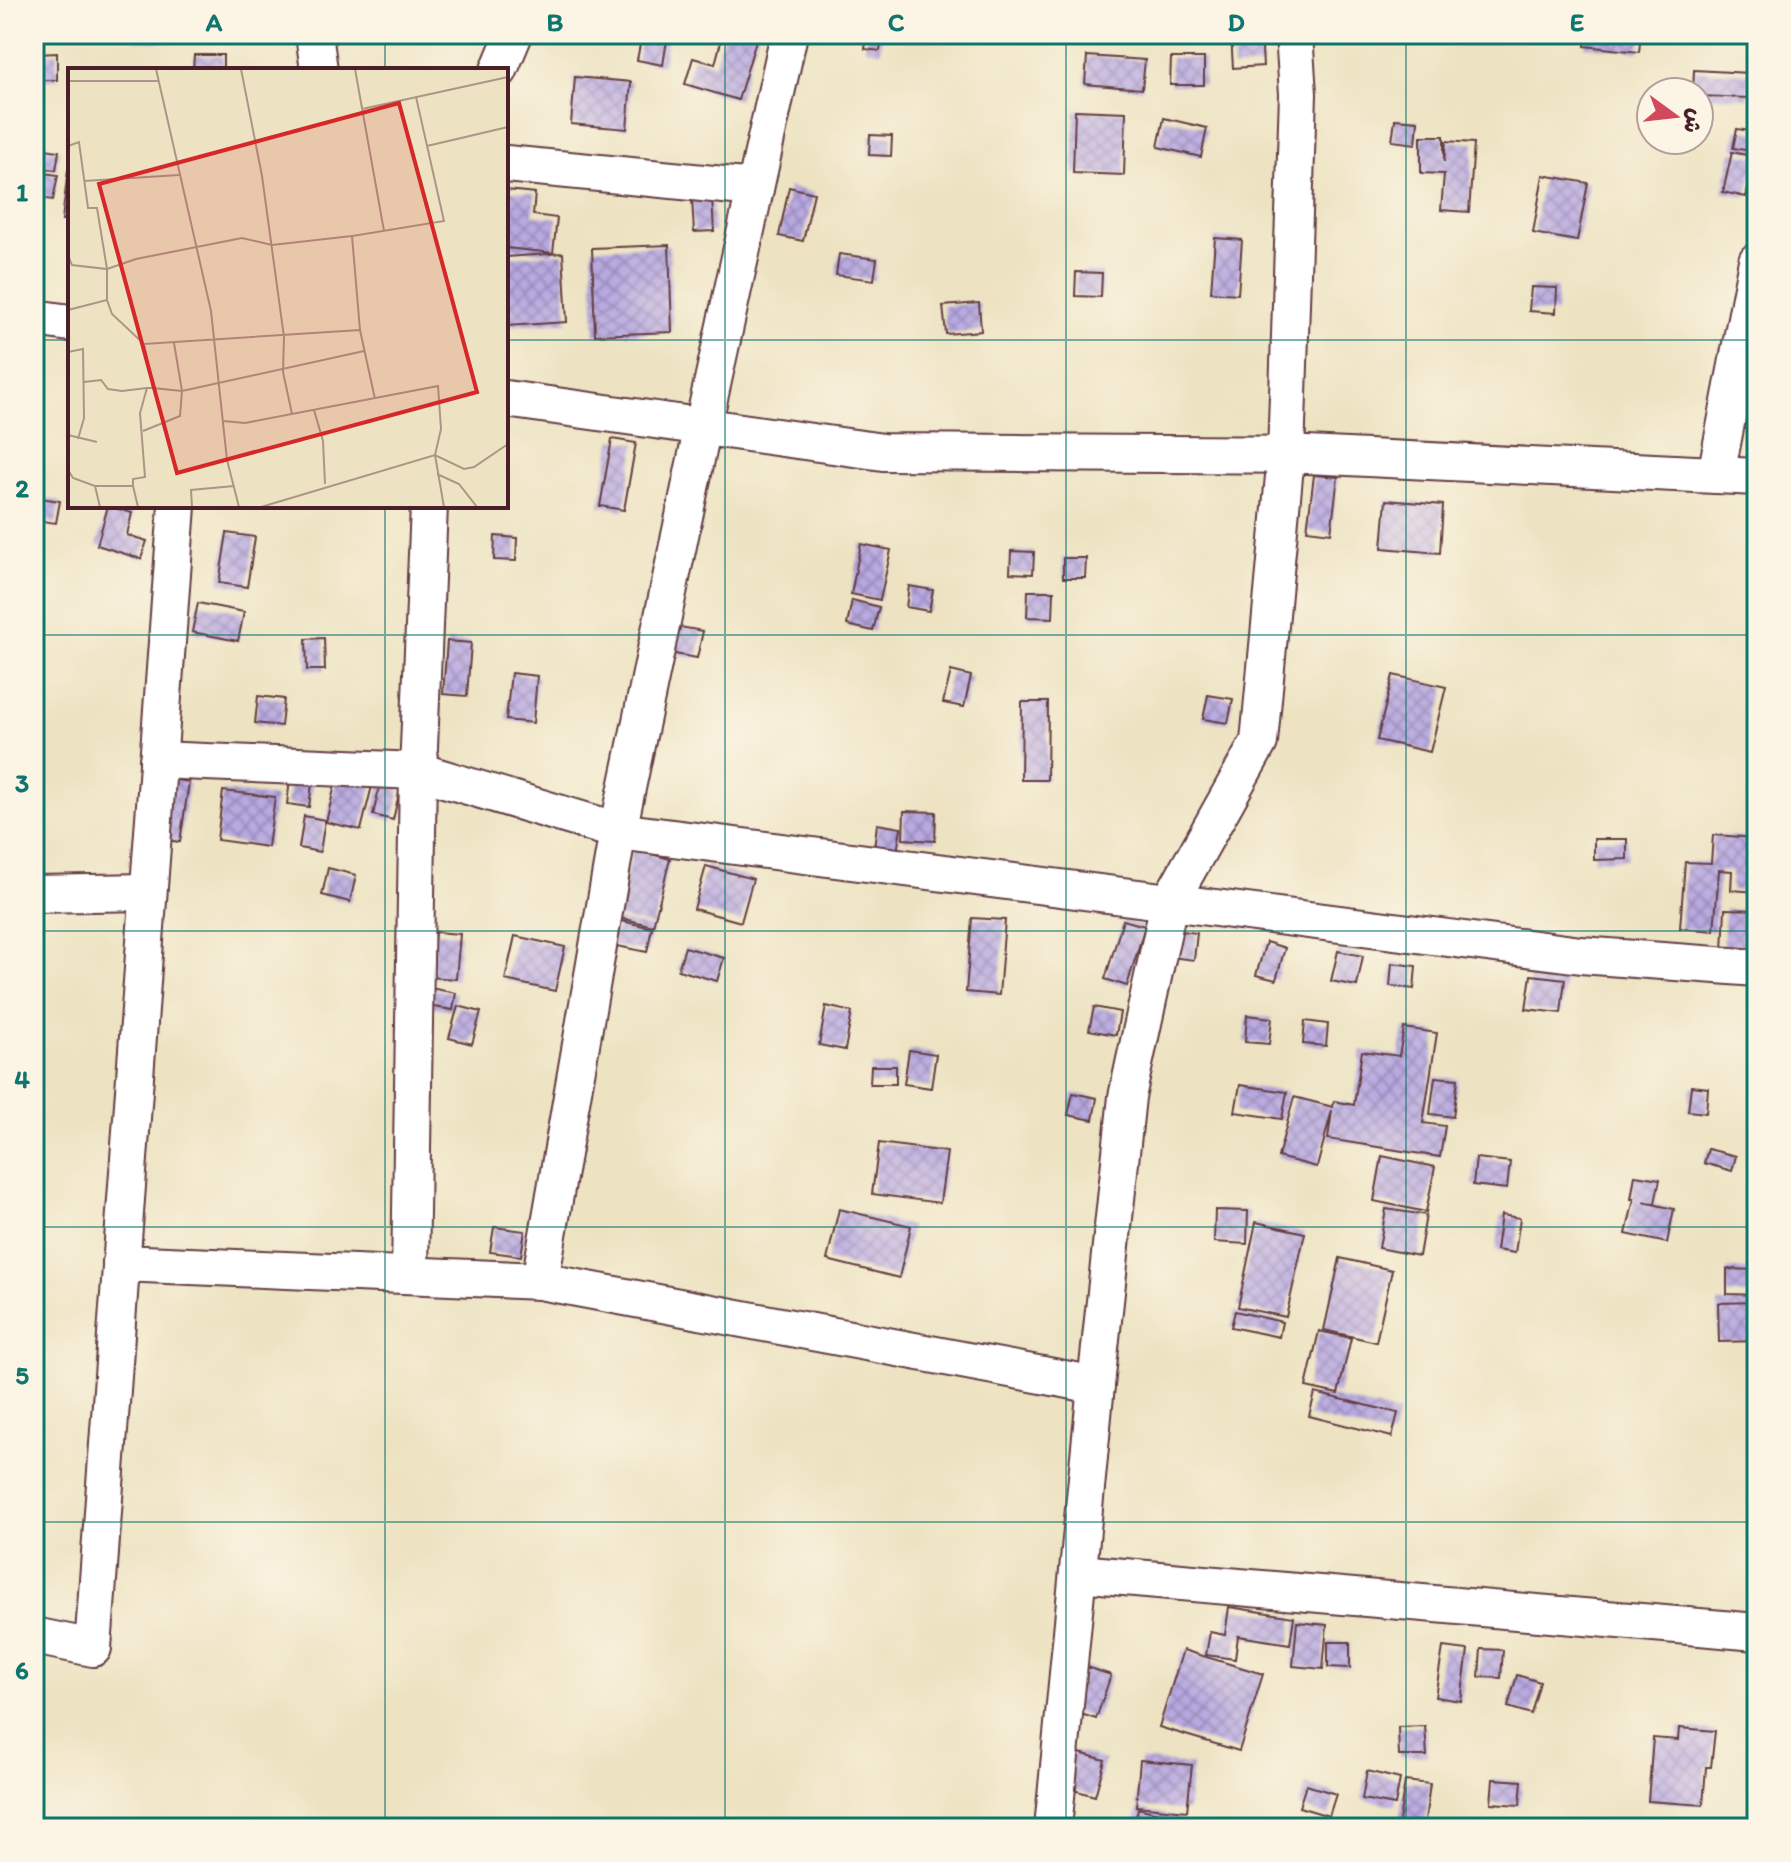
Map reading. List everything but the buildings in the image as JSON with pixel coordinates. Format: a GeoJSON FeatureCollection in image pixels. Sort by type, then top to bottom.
{"type":"FeatureCollection","features":[{"type":"Feature","properties":{"kind":"street"},"geometry":{"type":"LineString","coordinates":[[314,34],[319,68]]}},
{"type":"Feature","properties":{"kind":"street"},"geometry":{"type":"LineString","coordinates":[[500,68],[514,34]]}},
{"type":"Feature","properties":{"kind":"street"},"geometry":{"type":"LineString","coordinates":[[540,1281],[618,831],[789,34]]}},
{"type":"Feature","properties":{"kind":"street"},"geometry":{"type":"LineString","coordinates":[[1053,1828],[1127,1097],[1169,903],[1259,742],[1286,455],[1298,94],[1294,34]]}},
{"type":"Feature","properties":{"kind":"street"},"geometry":{"type":"LineString","coordinates":[[508,164],[755,188]]}},
{"type":"Feature","properties":{"kind":"street"},"geometry":{"type":"LineString","coordinates":[[1716,475],[1757,261]]}},
{"type":"Feature","properties":{"kind":"street"},"geometry":{"type":"LineString","coordinates":[[34,318],[68,323]]}},
{"type":"Feature","properties":{"kind":"street"},"geometry":{"type":"LineString","coordinates":[[508,399],[883,452],[1286,455],[1757,477]]}},
{"type":"Feature","properties":{"kind":"street"},"geometry":{"type":"LineString","coordinates":[[34,1636],[93,1648],[177,508]]}},
{"type":"Feature","properties":{"kind":"street"},"geometry":{"type":"LineString","coordinates":[[410,1275],[418,771],[429,508]]}},
{"type":"Feature","properties":{"kind":"street"},"geometry":{"type":"LineString","coordinates":[[158,760],[418,771],[618,831],[1581,955],[1757,968]]}},
{"type":"Feature","properties":{"kind":"street"},"geometry":{"type":"LineString","coordinates":[[34,894],[148,892]]}},
{"type":"Feature","properties":{"kind":"street"},"geometry":{"type":"LineString","coordinates":[[121,1263],[540,1281],[1096,1385]]}},
{"type":"Feature","properties":{"kind":"street"},"geometry":{"type":"LineString","coordinates":[[1078,1573],[1757,1632]]}}]}
